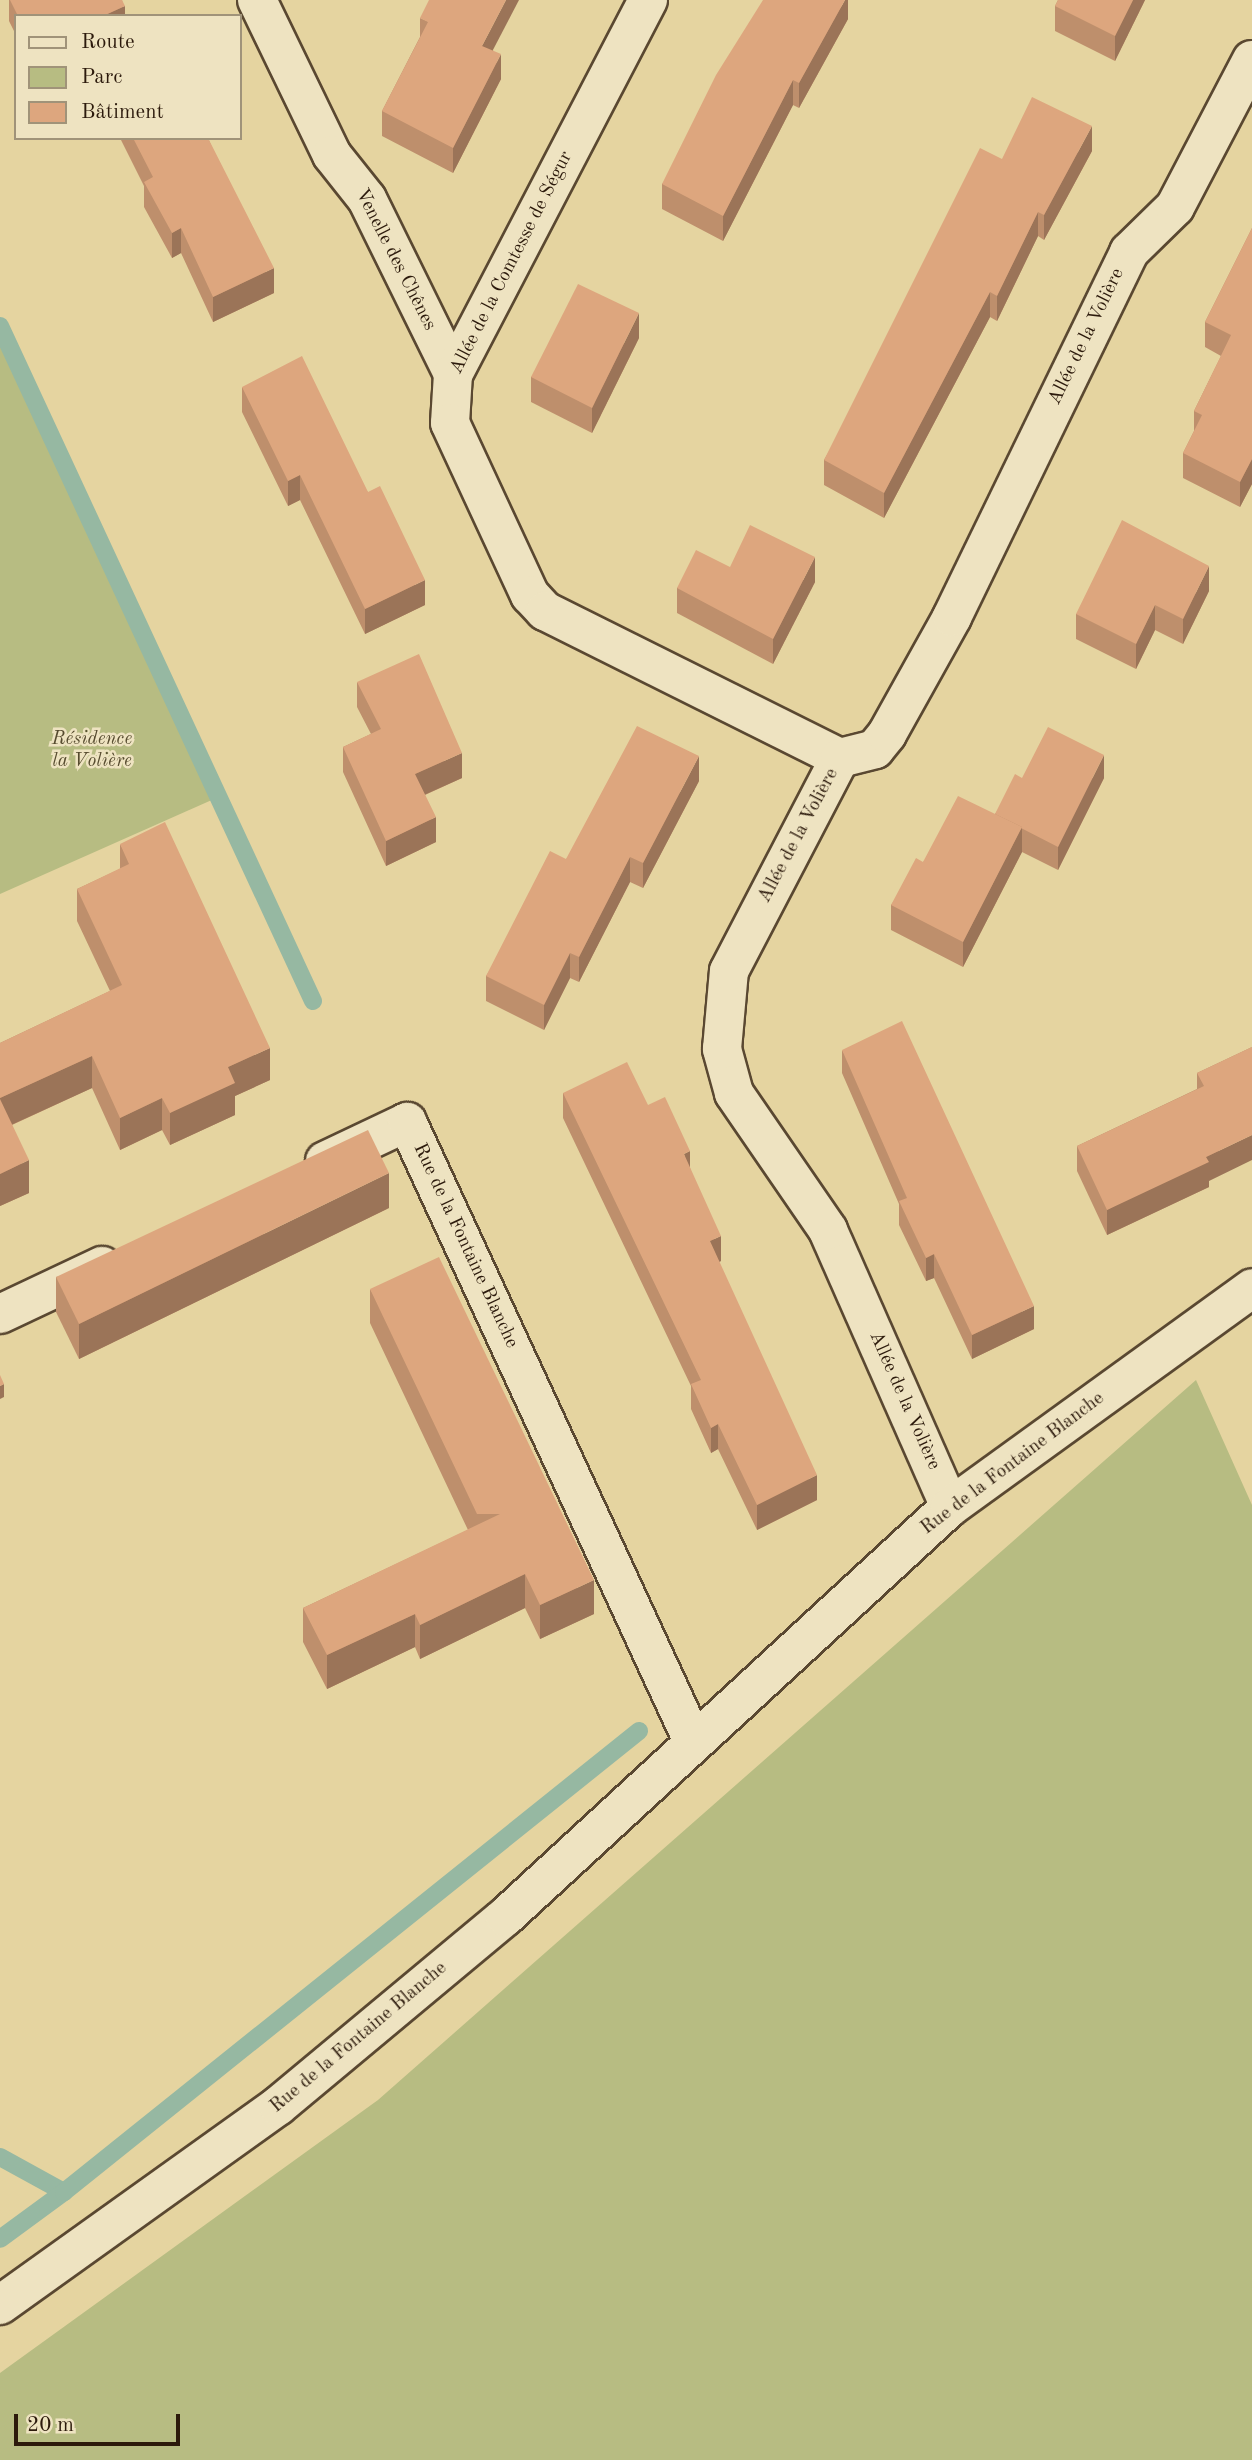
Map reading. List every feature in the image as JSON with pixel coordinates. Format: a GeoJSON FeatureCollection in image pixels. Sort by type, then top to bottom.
{"type":"FeatureCollection","features":[{"type":"Feature","properties":{"kind":"street","name":"Venelle des Chênes"},"geometry":{"type":"LineString","coordinates":[[257,0],[332,155],[367,199],[453,374]]}},
{"type":"Feature","properties":{"kind":"street","name":"Allée de la Comtesse de Ségur"},"geometry":{"type":"LineString","coordinates":[[648,0],[453,374],[450,423],[530,595],[545,611],[840,758]]}},
{"type":"Feature","properties":{"kind":"street","name":"Allée de la Volière"},"geometry":{"type":"LineString","coordinates":[[950,1507],[828,1230],[755,1132],[734,1093],[722,1049],[729,971],[840,758],[875,749],[887,734],[952,617],[1129,252],[1175,206],[1252,60]]}},
{"type":"Feature","properties":{"kind":"street","name":"Rue de la Fontaine Blanche"},"geometry":{"type":"LineString","coordinates":[[296,1174],[407,1122],[693,1741]]}},
{"type":"Feature","properties":{"kind":"street"},"geometry":{"type":"LineString","coordinates":[[0,1314],[135,1250]]}},
{"type":"Feature","properties":{"kind":"street","name":"Rue de la Fontaine Blanche"},"geometry":{"type":"LineString","coordinates":[[0,2305],[278,2106],[505,1917],[950,1507],[1252,1288]]}},
{"type":"Feature","properties":{"kind":"green space","name":"Résidence la Volière"},"geometry":{"type":"Polygon","coordinates":[[[0,331],[214,799],[0,894],[0,331]]]}},
{"type":"Feature","properties":{"kind":"green space"},"geometry":{"type":"Polygon","coordinates":[[[1196,1380],[1252,1505],[1252,2460],[0,2460],[0,2373],[378,2100],[1196,1380]]]}},
{"type":"Feature","properties":{"kind":"building"},"geometry":{"type":"Polygon","coordinates":[[[10,0],[122,0],[125,6],[107,14],[17,14],[10,0]]]}},
{"type":"Feature","properties":{"kind":"building"},"geometry":{"type":"Polygon","coordinates":[[[429,0],[506,0],[482,46],[501,54],[453,148],[382,111],[428,22],[420,18],[429,0]]]}},
{"type":"Feature","properties":{"kind":"building"},"geometry":{"type":"Polygon","coordinates":[[[763,0],[845,0],[799,83],[793,80],[723,216],[662,184],[716,75],[763,0]]]}},
{"type":"Feature","properties":{"kind":"building"},"geometry":{"type":"Polygon","coordinates":[[[1058,0],[1133,0],[1115,36],[1055,6],[1058,0]]]}},
{"type":"Feature","properties":{"kind":"building"},"geometry":{"type":"Polygon","coordinates":[[[1032,97],[1092,126],[1044,215],[1038,212],[997,296],[990,292],[884,493],[824,460],[980,148],[1002,159],[1032,97]]]}},
{"type":"Feature","properties":{"kind":"building"},"geometry":{"type":"Polygon","coordinates":[[[134,140],[209,140],[274,268],[213,297],[181,228],[172,233],[144,182],[153,177],[134,140]]]}},
{"type":"Feature","properties":{"kind":"building"},"geometry":{"type":"Polygon","coordinates":[[[1252,228],[1252,459],[1240,482],[1183,453],[1202,415],[1194,411],[1231,335],[1205,322],[1252,228]]]}},
{"type":"Feature","properties":{"kind":"building"},"geometry":{"type":"Polygon","coordinates":[[[578,284],[639,313],[592,408],[531,377],[578,284]]]}},
{"type":"Feature","properties":{"kind":"building"},"geometry":{"type":"Polygon","coordinates":[[[302,356],[368,492],[380,486],[425,580],[365,609],[300,475],[288,481],[242,387],[302,356]]]}},
{"type":"Feature","properties":{"kind":"building"},"geometry":{"type":"Polygon","coordinates":[[[1122,520],[1209,566],[1183,619],[1155,605],[1136,644],[1076,614],[1122,520]]]}},
{"type":"Feature","properties":{"kind":"building"},"geometry":{"type":"Polygon","coordinates":[[[750,525],[815,557],[773,639],[677,588],[696,550],[730,567],[750,525]]]}},
{"type":"Feature","properties":{"kind":"building"},"geometry":{"type":"Polygon","coordinates":[[[419,654],[462,753],[415,774],[436,817],[386,841],[343,747],[381,729],[357,682],[419,654]]]}},
{"type":"Feature","properties":{"kind":"building"},"geometry":{"type":"Polygon","coordinates":[[[637,726],[699,756],[643,863],[630,857],[579,957],[570,953],[544,1005],[486,976],[550,851],[566,859],[637,726]]]}},
{"type":"Feature","properties":{"kind":"building"},"geometry":{"type":"Polygon","coordinates":[[[1048,727],[1104,755],[1058,847],[995,814],[1015,774],[1022,778],[1048,727]]]}},
{"type":"Feature","properties":{"kind":"building"},"geometry":{"type":"Polygon","coordinates":[[[958,796],[1022,827],[963,942],[891,905],[916,858],[923,862],[958,796]]]}},
{"type":"Feature","properties":{"kind":"building"},"geometry":{"type":"Polygon","coordinates":[[[165,822],[270,1048],[228,1067],[235,1083],[170,1113],[162,1098],[120,1118],[92,1056],[0,1098],[0,1043],[122,985],[77,889],[129,864],[120,844],[165,822]]]}},
{"type":"Feature","properties":{"kind":"building"},"geometry":{"type":"Polygon","coordinates":[[[902,1021],[1034,1306],[972,1335],[934,1254],[926,1258],[899,1201],[907,1198],[842,1050],[902,1021]]]}},
{"type":"Feature","properties":{"kind":"building"},"geometry":{"type":"Polygon","coordinates":[[[1252,1047],[1252,1135],[1206,1157],[1209,1162],[1107,1210],[1077,1146],[1204,1086],[1197,1073],[1252,1047]]]}},
{"type":"Feature","properties":{"kind":"building"},"geometry":{"type":"Polygon","coordinates":[[[627,1062],[648,1105],[665,1097],[690,1151],[684,1154],[721,1236],[710,1241],[817,1475],[757,1505],[718,1424],[711,1428],[691,1384],[701,1380],[563,1093],[627,1062]]]}},
{"type":"Feature","properties":{"kind":"building"},"geometry":{"type":"Polygon","coordinates":[[[0,1099],[29,1160],[0,1174],[0,1099]]]}},
{"type":"Feature","properties":{"kind":"building"},"geometry":{"type":"Polygon","coordinates":[[[368,1130],[389,1173],[79,1324],[56,1277],[368,1130]]]}},
{"type":"Feature","properties":{"kind":"building"},"geometry":{"type":"Polygon","coordinates":[[[439,1257],[594,1580],[540,1605],[525,1574],[420,1625],[415,1614],[327,1655],[303,1608],[500,1514],[477,1514],[370,1289],[439,1257]]]}},
{"type":"Feature","properties":{"kind":"waterway"},"geometry":{"type":"LineString","coordinates":[[0,326],[313,1001]]}},
{"type":"Feature","properties":{"kind":"waterway"},"geometry":{"type":"LineString","coordinates":[[64,2192],[639,1731]]}},
{"type":"Feature","properties":{"kind":"waterway"},"geometry":{"type":"LineString","coordinates":[[0,2157],[64,2192],[0,2239]]}}]}
